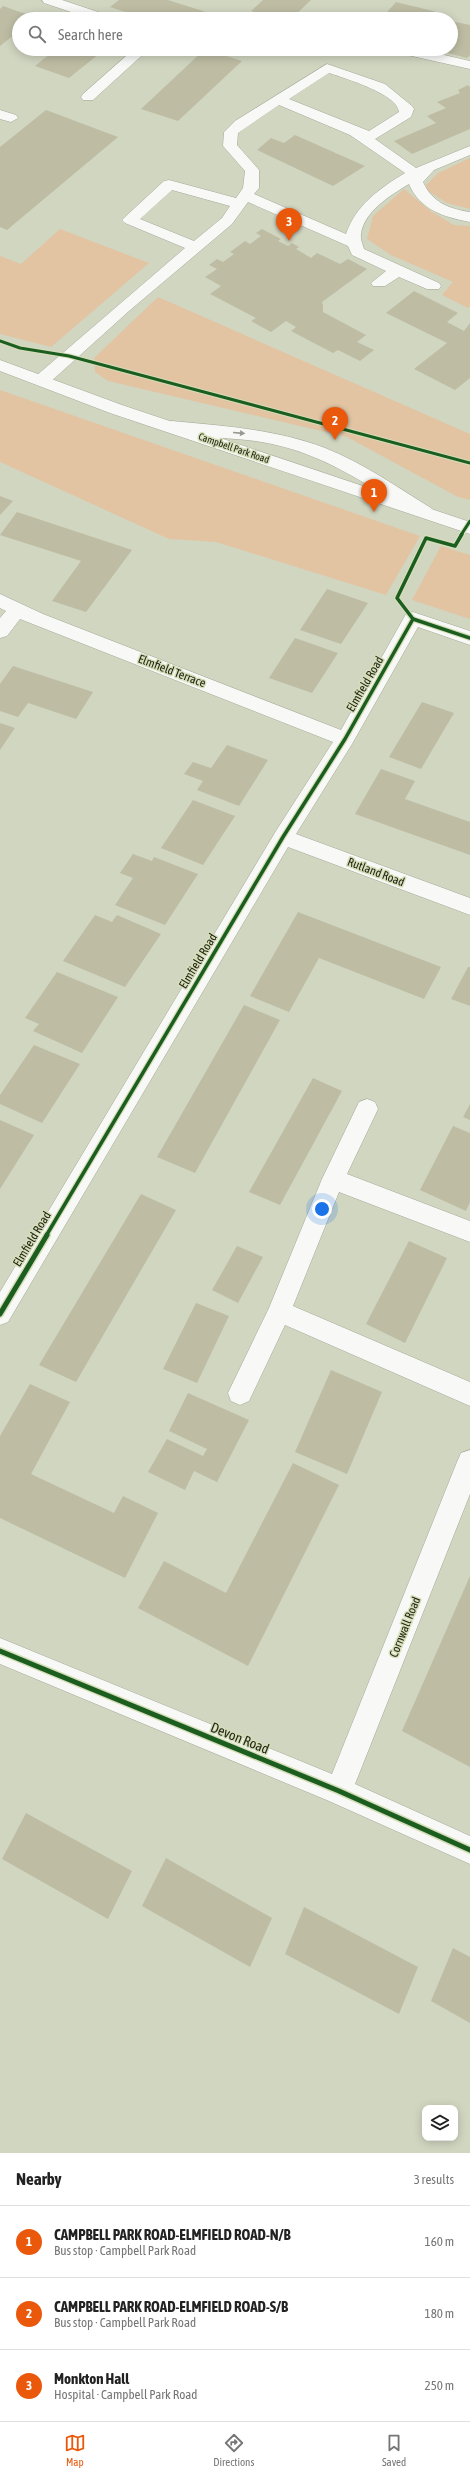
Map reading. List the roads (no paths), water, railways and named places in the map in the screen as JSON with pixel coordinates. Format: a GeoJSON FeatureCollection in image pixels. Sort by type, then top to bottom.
{"type":"FeatureCollection","features":[{"type":"Feature","properties":{"kind":"street"},"geometry":{"type":"LineString","coordinates":[[49,0],[85,12]]}},
{"type":"Feature","properties":{"kind":"street"},"geometry":{"type":"LineString","coordinates":[[88,97],[134,56]]}},
{"type":"Feature","properties":{"kind":"street"},"geometry":{"type":"LineString","coordinates":[[430,56],[470,65]]}},
{"type":"Feature","properties":{"kind":"street"},"geometry":{"type":"LineString","coordinates":[[42,380],[227,221],[251,188],[252,170],[230,146],[231,132],[240,124],[327,68],[375,84],[395,95],[407,109],[406,114],[371,136],[355,132],[279,100]]}},
{"type":"Feature","properties":{"kind":"street"},"geometry":{"type":"LineString","coordinates":[[355,132],[414,173]]}},
{"type":"Feature","properties":{"kind":"street"},"geometry":{"type":"LineString","coordinates":[[351,242],[353,230],[364,211],[406,176],[470,150]]}},
{"type":"Feature","properties":{"kind":"street"},"geometry":{"type":"LineString","coordinates":[[429,167],[415,181],[418,190],[432,205],[445,212],[470,217]]}},
{"type":"Feature","properties":{"kind":"street"},"geometry":{"type":"LineString","coordinates":[[195,247],[130,220],[169,184],[243,200],[351,242],[357,252],[433,286]]}},
{"type":"Feature","properties":{"kind":"street"},"geometry":{"type":"LineString","coordinates":[[379,283],[398,270]]}},
{"type":"Feature","properties":{"kind":"street","name":"Campbell Park Road"},"geometry":{"type":"LineString","coordinates":[[0,364],[172,427],[470,528]]}},
{"type":"Feature","properties":{"kind":"street"},"geometry":{"type":"LineString","coordinates":[[172,427],[246,433],[304,447],[359,472],[425,512]]}},
{"type":"Feature","properties":{"kind":"street","name":"Elmfield Terrace"},"geometry":{"type":"LineString","coordinates":[[0,600],[36,619],[345,739]]}},
{"type":"Feature","properties":{"kind":"street"},"geometry":{"type":"LineString","coordinates":[[0,631],[18,609]]}},
{"type":"Feature","properties":{"kind":"street","name":"Elmfield Road"},"geometry":{"type":"LineString","coordinates":[[0,1314],[283,837],[345,739],[413,619],[470,638]]}},
{"type":"Feature","properties":{"kind":"street","name":"Rutland Road"},"geometry":{"type":"LineString","coordinates":[[283,837],[470,907]]}},
{"type":"Feature","properties":{"kind":"street"},"geometry":{"type":"LineString","coordinates":[[240,1393],[279,1311],[333,1179],[367,1109]]}},
{"type":"Feature","properties":{"kind":"street"},"geometry":{"type":"LineString","coordinates":[[333,1179],[470,1232]]}},
{"type":"Feature","properties":{"kind":"street"},"geometry":{"type":"LineString","coordinates":[[279,1311],[470,1394]]}},
{"type":"Feature","properties":{"kind":"street","name":"Cornwall Road"},"geometry":{"type":"LineString","coordinates":[[339,1791],[470,1462]]}},
{"type":"Feature","properties":{"kind":"street","name":"Devon Road"},"geometry":{"type":"LineString","coordinates":[[0,1651],[339,1791],[470,1850]]}},
{"type":"Feature","properties":{"kind":"place","name":"Monkton Hall"},"geometry":{"type":"Point","coordinates":[289,241]}},
{"type":"Feature","properties":{"kind":"place","name":"CAMPBELL PARK ROAD-ELMFIELD ROAD-S/B"},"geometry":{"type":"Point","coordinates":[335,440]}},
{"type":"Feature","properties":{"kind":"place","name":"CAMPBELL PARK ROAD-ELMFIELD ROAD-N/B"},"geometry":{"type":"Point","coordinates":[374,512]}}]}
